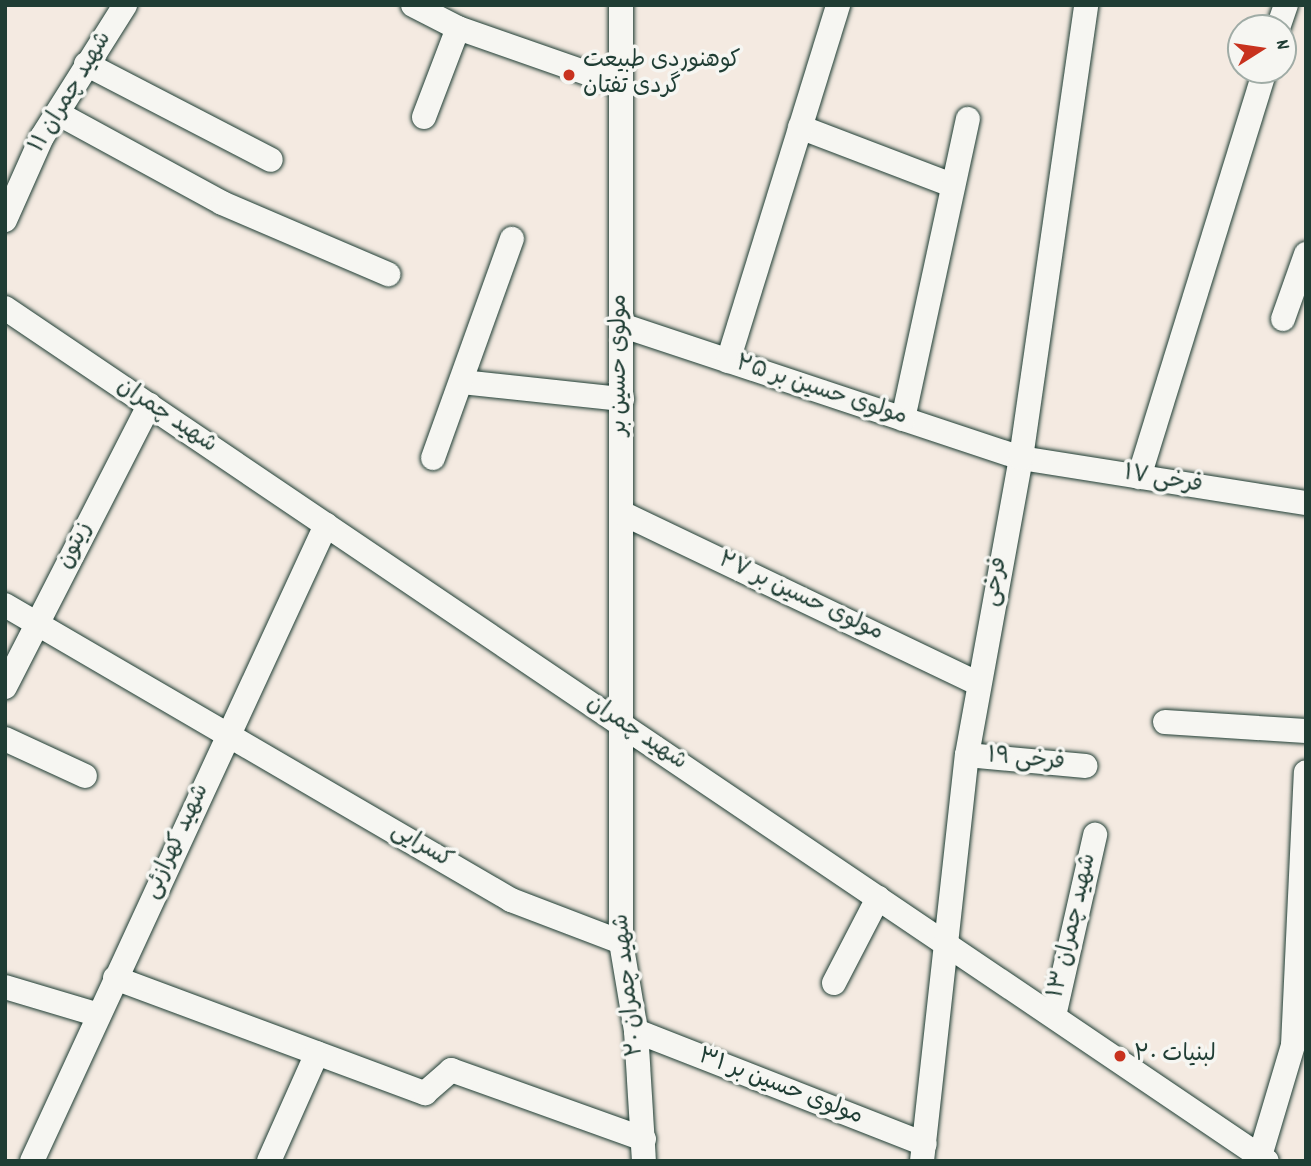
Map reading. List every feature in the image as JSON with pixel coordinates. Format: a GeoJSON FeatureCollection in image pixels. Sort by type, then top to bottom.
{"type":"FeatureCollection","features":[{"type":"Feature","properties":{"kind":"street","name":"شهید چمران ۱۱"},"geometry":{"type":"LineString","coordinates":[[5,220],[42,137],[59,114],[86,64],[125,5]]}},
{"type":"Feature","properties":{"kind":"street"},"geometry":{"type":"LineString","coordinates":[[413,5],[458,28],[621,85]]}},
{"type":"Feature","properties":{"kind":"street","name":"مولوی حسین بر"},"geometry":{"type":"LineString","coordinates":[[621,5],[622,724]]}},
{"type":"Feature","properties":{"kind":"street"},"geometry":{"type":"LineString","coordinates":[[728,362],[838,5]]}},
{"type":"Feature","properties":{"kind":"street","name":"فرخی"},"geometry":{"type":"LineString","coordinates":[[923,1152],[967,755],[1021,458],[1086,5]]}},
{"type":"Feature","properties":{"kind":"street"},"geometry":{"type":"LineString","coordinates":[[424,117],[458,28]]}},
{"type":"Feature","properties":{"kind":"street"},"geometry":{"type":"LineString","coordinates":[[86,64],[271,160]]}},
{"type":"Feature","properties":{"kind":"street"},"geometry":{"type":"LineString","coordinates":[[1139,477],[1261,84]]}},
{"type":"Feature","properties":{"kind":"street"},"geometry":{"type":"LineString","coordinates":[[59,114],[222,204],[388,274]]}},
{"type":"Feature","properties":{"kind":"street"},"geometry":{"type":"LineString","coordinates":[[903,419],[968,119]]}},
{"type":"Feature","properties":{"kind":"street"},"geometry":{"type":"LineString","coordinates":[[800,127],[952,185]]}},
{"type":"Feature","properties":{"kind":"street"},"geometry":{"type":"LineString","coordinates":[[433,458],[512,239]]}},
{"type":"Feature","properties":{"kind":"street"},"geometry":{"type":"LineString","coordinates":[[1283,319],[1306,254]]}},
{"type":"Feature","properties":{"kind":"street","name":"شهید چمران"},"geometry":{"type":"LineString","coordinates":[[5,307],[1264,1158]]}},
{"type":"Feature","properties":{"kind":"street","name":"مولوی حسین بر ۲۵"},"geometry":{"type":"LineString","coordinates":[[621,325],[1021,458]]}},
{"type":"Feature","properties":{"kind":"street"},"geometry":{"type":"LineString","coordinates":[[462,382],[622,399]]}},
{"type":"Feature","properties":{"kind":"street","name":"زیتون"},"geometry":{"type":"LineString","coordinates":[[5,687],[149,405]]}},
{"type":"Feature","properties":{"kind":"street","name":"فرخی ۱۷"},"geometry":{"type":"LineString","coordinates":[[1021,458],[1306,503]]}},
{"type":"Feature","properties":{"kind":"street","name":"مولوی حسین بر ۲۷"},"geometry":{"type":"LineString","coordinates":[[622,513],[978,683]]}},
{"type":"Feature","properties":{"kind":"street","name":"شهید کهرازئی"},"geometry":{"type":"LineString","coordinates":[[32,1161],[326,525]]}},
{"type":"Feature","properties":{"kind":"street","name":"کسرایی"},"geometry":{"type":"LineString","coordinates":[[5,605],[37,621],[510,900],[621,942]]}},
{"type":"Feature","properties":{"kind":"street"},"geometry":{"type":"LineString","coordinates":[[1165,722],[1306,731]]}},
{"type":"Feature","properties":{"kind":"street","name":"شهید چمران ۲۰"},"geometry":{"type":"LineString","coordinates":[[622,724],[621,942],[636,1031],[644,1150]]}},
{"type":"Feature","properties":{"kind":"street"},"geometry":{"type":"LineString","coordinates":[[5,739],[85,776]]}},
{"type":"Feature","properties":{"kind":"street","name":"فرخی ۱۹"},"geometry":{"type":"LineString","coordinates":[[967,755],[1085,766]]}},
{"type":"Feature","properties":{"kind":"street"},"geometry":{"type":"LineString","coordinates":[[1264,1158],[1293,1045],[1306,772]]}},
{"type":"Feature","properties":{"kind":"street","name":"شهید چمران ۱۳"},"geometry":{"type":"LineString","coordinates":[[1054,1016],[1095,835]]}},
{"type":"Feature","properties":{"kind":"street"},"geometry":{"type":"LineString","coordinates":[[834,983],[878,898]]}},
{"type":"Feature","properties":{"kind":"street"},"geometry":{"type":"LineString","coordinates":[[115,978],[425,1093],[451,1070],[644,1150]]}},
{"type":"Feature","properties":{"kind":"street"},"geometry":{"type":"LineString","coordinates":[[5,987],[99,1015]]}},
{"type":"Feature","properties":{"kind":"street","name":"مولوی حسین بر ۳۱"},"geometry":{"type":"LineString","coordinates":[[636,1031],[923,1152]]}},
{"type":"Feature","properties":{"kind":"street"},"geometry":{"type":"LineString","coordinates":[[269,1161],[317,1053]]}},
{"type":"Feature","properties":{"kind":"place","name":"کوهنوردی طبیعت گردی تفتان"},"geometry":{"type":"Point","coordinates":[569,75]}},
{"type":"Feature","properties":{"kind":"place","name":"لبنیات ۲۰"},"geometry":{"type":"Point","coordinates":[1120,1056]}}]}
